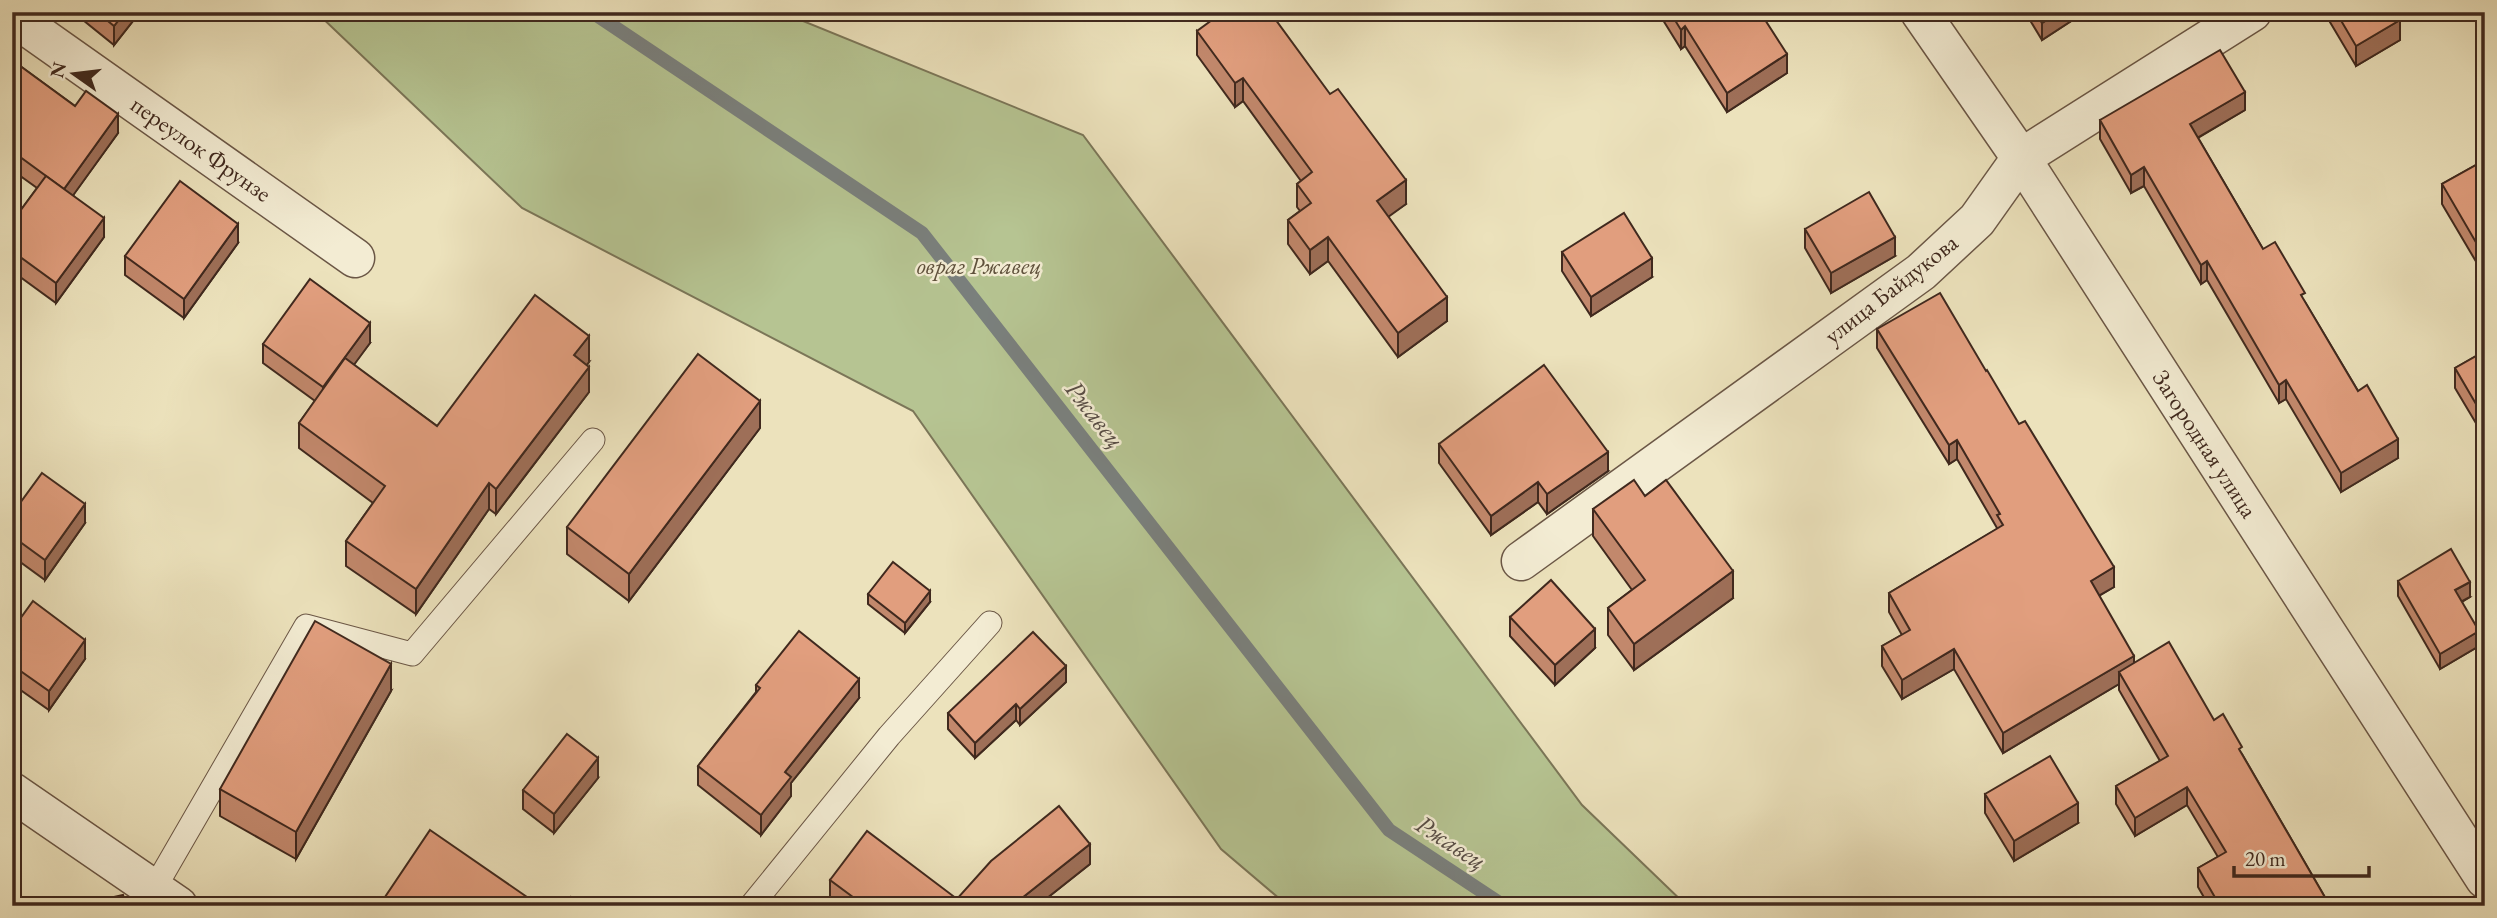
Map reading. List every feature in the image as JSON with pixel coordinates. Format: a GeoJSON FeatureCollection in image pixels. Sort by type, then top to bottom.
{"type":"FeatureCollection","features":[{"type":"Feature","properties":{"kind":"street","name":"Загородная улица"},"geometry":{"type":"LineString","coordinates":[[1920,12],[2021,158],[2485,879]]}},
{"type":"Feature","properties":{"kind":"street","name":"улица Байдукова"},"geometry":{"type":"LineString","coordinates":[[1521,561],[1921,272],[1977,220],[2021,158],[2252,12]]}},
{"type":"Feature","properties":{"kind":"street","name":"переулок Фрунзе"},"geometry":{"type":"LineString","coordinates":[[12,16],[355,258]]}},
{"type":"Feature","properties":{"kind":"street"},"geometry":{"type":"LineString","coordinates":[[12,792],[166,898]]}},
{"type":"Feature","properties":{"kind":"lane"},"geometry":{"type":"LineString","coordinates":[[166,898],[306,626],[412,654],[593,440]]}},
{"type":"Feature","properties":{"kind":"lane"},"geometry":{"type":"LineString","coordinates":[[751,906],[889,736],[990,623]]}},
{"type":"Feature","properties":{"kind":"green space","name":"овраг Ржавец"},"geometry":{"type":"Polygon","coordinates":[[[316,12],[781,12],[1083,135],[1582,805],[1687,906],[1288,906],[1221,849],[913,411],[522,208],[316,12]]]}},
{"type":"Feature","properties":{"kind":"building"},"geometry":{"type":"Polygon","coordinates":[[[97,12],[125,12],[114,26],[97,12]]]}},
{"type":"Feature","properties":{"kind":"building"},"geometry":{"type":"Polygon","coordinates":[[[1223,12],[1270,12],[1330,94],[1338,89],[1406,180],[1377,201],[1447,297],[1398,333],[1328,237],[1310,250],[1288,220],[1311,203],[1297,184],[1312,172],[1243,78],[1235,83],[1197,31],[1223,12]]]}},
{"type":"Feature","properties":{"kind":"building"},"geometry":{"type":"Polygon","coordinates":[[[1670,12],[1760,12],[1787,54],[1727,93],[1685,26],[1681,30],[1670,12]]]}},
{"type":"Feature","properties":{"kind":"building"},"geometry":{"type":"Polygon","coordinates":[[[2035,12],[2059,12],[2042,23],[2035,12]]]}},
{"type":"Feature","properties":{"kind":"building"},"geometry":{"type":"Polygon","coordinates":[[[2336,12],[2395,12],[2400,20],[2356,46],[2336,12]]]}},
{"type":"Feature","properties":{"kind":"building"},"geometry":{"type":"Polygon","coordinates":[[[2220,50],[2245,92],[2190,124],[2263,249],[2275,242],[2305,293],[2301,295],[2358,391],[2367,385],[2398,439],[2341,473],[2286,380],[2279,385],[2207,261],[2201,265],[2144,167],[2131,175],[2100,120],[2220,50]]]}},
{"type":"Feature","properties":{"kind":"building"},"geometry":{"type":"Polygon","coordinates":[[[12,60],[75,106],[86,91],[118,114],[64,189],[12,151],[12,60]]]}},
{"type":"Feature","properties":{"kind":"building"},"geometry":{"type":"Polygon","coordinates":[[[2485,160],[2485,249],[2481,251],[2442,184],[2485,160]]]}},
{"type":"Feature","properties":{"kind":"building"},"geometry":{"type":"Polygon","coordinates":[[[46,176],[104,218],[56,283],[12,251],[12,222],[46,176]]]}},
{"type":"Feature","properties":{"kind":"building"},"geometry":{"type":"Polygon","coordinates":[[[180,181],[238,224],[184,299],[125,256],[180,181]]]}},
{"type":"Feature","properties":{"kind":"building"},"geometry":{"type":"Polygon","coordinates":[[[1869,192],[1895,237],[1831,273],[1805,229],[1869,192]]]}},
{"type":"Feature","properties":{"kind":"building"},"geometry":{"type":"Polygon","coordinates":[[[1624,213],[1652,258],[1591,297],[1562,252],[1624,213]]]}},
{"type":"Feature","properties":{"kind":"building"},"geometry":{"type":"Polygon","coordinates":[[[310,279],[370,323],[323,387],[263,344],[310,279]]]}},
{"type":"Feature","properties":{"kind":"building"},"geometry":{"type":"Polygon","coordinates":[[[1940,293],[2019,424],[2025,421],[2114,567],[2091,581],[2134,656],[2003,733],[1954,649],[1902,680],[1882,646],[1910,630],[1889,593],[2003,525],[1997,515],[2000,514],[1957,440],[1949,445],[1877,329],[1940,293]]]}},
{"type":"Feature","properties":{"kind":"building"},"geometry":{"type":"Polygon","coordinates":[[[535,295],[589,336],[574,355],[589,367],[496,489],[489,483],[416,589],[346,541],[385,486],[299,423],[345,358],[437,426],[535,295]]]}},
{"type":"Feature","properties":{"kind":"building"},"geometry":{"type":"Polygon","coordinates":[[[2485,351],[2485,415],[2483,416],[2455,368],[2485,351]]]}},
{"type":"Feature","properties":{"kind":"building"},"geometry":{"type":"Polygon","coordinates":[[[698,354],[760,401],[629,574],[567,527],[698,354]]]}},
{"type":"Feature","properties":{"kind":"building"},"geometry":{"type":"Polygon","coordinates":[[[1544,365],[1608,452],[1547,494],[1538,482],[1491,516],[1439,444],[1544,365]]]}},
{"type":"Feature","properties":{"kind":"building"},"geometry":{"type":"Polygon","coordinates":[[[42,473],[85,504],[45,560],[12,536],[12,514],[42,473]]]}},
{"type":"Feature","properties":{"kind":"building"},"geometry":{"type":"Polygon","coordinates":[[[1634,480],[1645,496],[1666,480],[1733,571],[1634,644],[1608,608],[1645,580],[1593,509],[1634,480]]]}},
{"type":"Feature","properties":{"kind":"building"},"geometry":{"type":"Polygon","coordinates":[[[2451,549],[2470,582],[2455,590],[2479,631],[2440,654],[2398,581],[2451,549]]]}},
{"type":"Feature","properties":{"kind":"building"},"geometry":{"type":"Polygon","coordinates":[[[893,562],[930,591],[905,623],[868,594],[893,562]]]}},
{"type":"Feature","properties":{"kind":"building"},"geometry":{"type":"Polygon","coordinates":[[[1551,580],[1595,629],[1555,665],[1510,617],[1551,580]]]}},
{"type":"Feature","properties":{"kind":"building"},"geometry":{"type":"Polygon","coordinates":[[[33,601],[85,640],[49,691],[12,665],[12,630],[33,601]]]}},
{"type":"Feature","properties":{"kind":"building"},"geometry":{"type":"Polygon","coordinates":[[[315,621],[391,664],[296,832],[220,789],[315,621]]]}},
{"type":"Feature","properties":{"kind":"building"},"geometry":{"type":"Polygon","coordinates":[[[799,631],[859,679],[785,772],[791,777],[761,815],[698,766],[760,688],[756,685],[799,631]]]}},
{"type":"Feature","properties":{"kind":"building"},"geometry":{"type":"Polygon","coordinates":[[[1033,632],[1066,666],[1020,709],[1016,704],[975,743],[948,713],[1033,632]]]}},
{"type":"Feature","properties":{"kind":"building"},"geometry":{"type":"Polygon","coordinates":[[[2169,642],[2214,720],[2223,714],[2242,747],[2239,749],[2330,906],[2220,906],[2198,868],[2226,852],[2187,787],[2135,818],[2116,786],[2168,756],[2119,672],[2169,642]]]}},
{"type":"Feature","properties":{"kind":"building"},"geometry":{"type":"Polygon","coordinates":[[[567,734],[598,758],[554,814],[523,790],[567,734]]]}},
{"type":"Feature","properties":{"kind":"building"},"geometry":{"type":"Polygon","coordinates":[[[2050,756],[2078,803],[2014,841],[1985,794],[2050,756]]]}},
{"type":"Feature","properties":{"kind":"building"},"geometry":{"type":"Polygon","coordinates":[[[1059,806],[1090,844],[1012,906],[902,906],[896,900],[892,906],[865,906],[830,880],[867,831],[957,899],[991,861],[1059,806]]]}},
{"type":"Feature","properties":{"kind":"building"},"geometry":{"type":"Polygon","coordinates":[[[430,830],[540,906],[398,906],[385,897],[430,830]]]}},
{"type":"Feature","properties":{"kind":"building"},"geometry":{"type":"Polygon","coordinates":[[[123,895],[126,906],[83,906],[83,904],[123,895]]]}},
{"type":"Feature","properties":{"kind":"building"},"geometry":{"type":"Polygon","coordinates":[[[571,897],[584,906],[566,906],[571,897]]]}},
{"type":"Feature","properties":{"kind":"waterway","name":"Ржавец"},"geometry":{"type":"LineString","coordinates":[[592,12],[922,233],[1389,830],[1504,906]]}}]}
